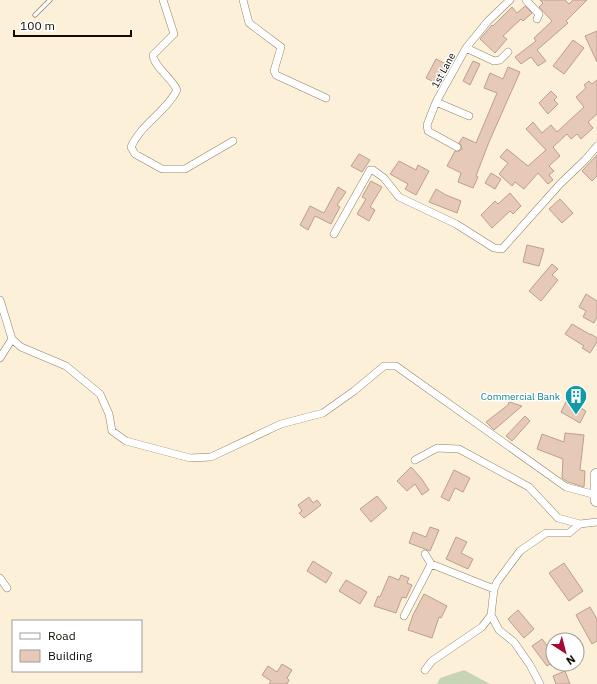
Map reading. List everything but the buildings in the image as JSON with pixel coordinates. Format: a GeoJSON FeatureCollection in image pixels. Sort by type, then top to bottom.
{"type":"FeatureCollection","features":[{"type":"Feature","properties":{"kind":"highway"},"geometry":{"type":"LineString","coordinates":[[597,475],[597,497]]}},
{"type":"Feature","properties":{"kind":"street"},"geometry":{"type":"LineString","coordinates":[[163,0],[174,34],[153,55],[153,61],[174,82],[177,90],[174,97],[145,126],[134,141],[131,148],[135,154],[162,169],[185,170],[233,141]]}},
{"type":"Feature","properties":{"kind":"street"},"geometry":{"type":"LineString","coordinates":[[243,0],[249,23],[281,47],[274,71],[276,75],[326,98]]}},
{"type":"Feature","properties":{"kind":"street","name":"1st Lane"},"geometry":{"type":"LineString","coordinates":[[457,147],[428,131],[427,128],[436,102],[466,48],[488,22],[510,0]]}},
{"type":"Feature","properties":{"kind":"street"},"geometry":{"type":"LineString","coordinates":[[526,0],[539,14],[536,19]]}},
{"type":"Feature","properties":{"kind":"street"},"geometry":{"type":"LineString","coordinates":[[466,48],[494,61],[500,60],[508,52]]}},
{"type":"Feature","properties":{"kind":"street"},"geometry":{"type":"LineString","coordinates":[[436,102],[469,116]]}},
{"type":"Feature","properties":{"kind":"street"},"geometry":{"type":"LineString","coordinates":[[334,234],[370,170],[373,170],[384,178],[399,197],[456,224],[494,248],[502,249],[560,184],[597,146]]}},
{"type":"Feature","properties":{"kind":"street"},"geometry":{"type":"LineString","coordinates":[[0,300],[12,340],[21,346],[66,366],[100,394],[109,414],[112,431],[126,441],[190,458],[212,457],[281,424],[323,413],[354,391],[384,366],[396,366],[566,487],[597,497]]}},
{"type":"Feature","properties":{"kind":"street"},"geometry":{"type":"LineString","coordinates":[[0,358],[12,340]]}},
{"type":"Feature","properties":{"kind":"street"},"geometry":{"type":"LineString","coordinates":[[415,460],[437,448],[459,449],[529,487],[558,518],[580,524],[597,522]]}},
{"type":"Feature","properties":{"kind":"street"},"geometry":{"type":"LineString","coordinates":[[425,670],[432,661],[482,627],[491,615],[494,589],[497,582],[520,551],[546,533],[569,533],[580,524]]}},
{"type":"Feature","properties":{"kind":"street"},"geometry":{"type":"LineString","coordinates":[[425,554],[431,564],[494,589]]}},
{"type":"Feature","properties":{"kind":"street"},"geometry":{"type":"LineString","coordinates":[[404,616],[431,564]]}},
{"type":"Feature","properties":{"kind":"street"},"geometry":{"type":"LineString","coordinates":[[0,578],[7,588]]}},
{"type":"Feature","properties":{"kind":"street"},"geometry":{"type":"LineString","coordinates":[[491,615],[499,630],[514,642],[530,665],[540,684]]}},
{"type":"Feature","properties":{"kind":"lane"},"geometry":{"type":"LineString","coordinates":[[35,15],[50,0]]}},
{"type":"Feature","properties":{"kind":"green space"},"geometry":{"type":"Polygon","coordinates":[[[464,670],[490,684],[437,684],[440,678],[464,670]]]}},
{"type":"Feature","properties":{"kind":"place","name":"Commercial Bank"},"geometry":{"type":"Point","coordinates":[576,416]}}]}
